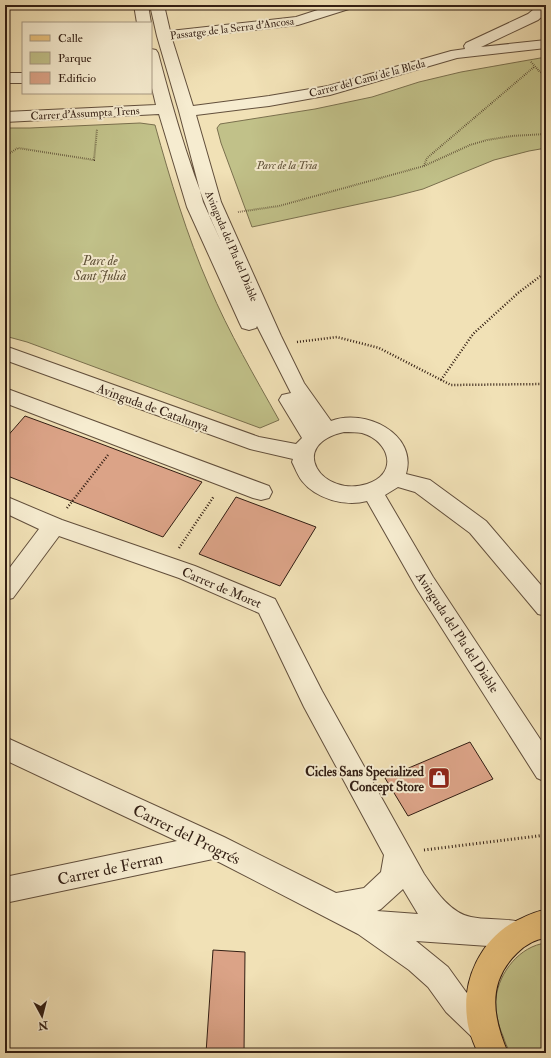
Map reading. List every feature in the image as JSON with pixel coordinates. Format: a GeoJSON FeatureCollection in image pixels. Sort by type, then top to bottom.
{"type":"FeatureCollection","features":[{"type":"Feature","properties":{"kind":"main road"},"geometry":{"type":"LineString","coordinates":[[486,1044],[480,998],[485,972],[498,950],[517,934],[545,922]]}},
{"type":"Feature","properties":{"kind":"street"},"geometry":{"type":"LineString","coordinates":[[141,5],[144,22]]}},
{"type":"Feature","properties":{"kind":"street","name":"Avinguda del Pla del Diable"},"geometry":{"type":"LineString","coordinates":[[157,5],[164,36],[187,111],[212,202],[268,329],[296,386],[313,440]]}},
{"type":"Feature","properties":{"kind":"street","name":"Passatge de la Serra d'Ancosa"},"geometry":{"type":"LineString","coordinates":[[164,36],[298,21],[347,5]]}},
{"type":"Feature","properties":{"kind":"street"},"geometry":{"type":"LineString","coordinates":[[456,54],[533,17],[544,14]]}},
{"type":"Feature","properties":{"kind":"street","name":"Carrer del Camí de la Bleda"},"geometry":{"type":"LineString","coordinates":[[187,111],[269,101],[330,90],[456,54],[546,44]]}},
{"type":"Feature","properties":{"kind":"street","name":"Avinguda del Pla del Diable"},"geometry":{"type":"LineString","coordinates":[[153,70],[196,207],[258,343],[313,440]]}},
{"type":"Feature","properties":{"kind":"street"},"geometry":{"type":"LineString","coordinates":[[5,78],[22,78]]}},
{"type":"Feature","properties":{"kind":"street","name":"Carrer d'Assumpta Trens"},"geometry":{"type":"LineString","coordinates":[[5,117],[165,109]]}},
{"type":"Feature","properties":{"kind":"street","name":"Avinguda de Catalunya"},"geometry":{"type":"LineString","coordinates":[[5,353],[257,444],[313,440]]}},
{"type":"Feature","properties":{"kind":"street"},"geometry":{"type":"LineString","coordinates":[[5,395],[261,492]]}},
{"type":"Feature","properties":{"kind":"street"},"geometry":{"type":"LineString","coordinates":[[340,425],[355,425],[370,428],[383,434],[393,444],[398,455],[398,467],[393,478],[385,486],[373,492],[358,495],[343,495],[328,491],[316,484],[307,474],[303,464],[313,440],[340,425]]}},
{"type":"Feature","properties":{"kind":"street"},"geometry":{"type":"LineString","coordinates":[[393,478],[422,486],[478,527],[546,607]]}},
{"type":"Feature","properties":{"kind":"street","name":"Avinguda del Pla del Diable"},"geometry":{"type":"LineString","coordinates":[[373,492],[425,583],[546,770]]}},
{"type":"Feature","properties":{"kind":"street","name":"Carrer de Moret"},"geometry":{"type":"LineString","coordinates":[[5,504],[54,526],[187,572],[267,606],[313,699],[414,883],[430,907],[444,918],[470,932]]}},
{"type":"Feature","properties":{"kind":"street"},"geometry":{"type":"LineString","coordinates":[[5,591],[54,526]]}},
{"type":"Feature","properties":{"kind":"street","name":"Carrer del Progrés"},"geometry":{"type":"LineString","coordinates":[[5,748],[215,846],[368,924],[424,964],[438,976],[486,1044]]}},
{"type":"Feature","properties":{"kind":"street","name":"Carrer de Ferran"},"geometry":{"type":"LineString","coordinates":[[5,890],[215,846]]}},
{"type":"Feature","properties":{"kind":"street"},"geometry":{"type":"LineString","coordinates":[[335,908],[371,900],[394,879],[398,854]]}},
{"type":"Feature","properties":{"kind":"street","name":"Carrer del Progrés"},"geometry":{"type":"LineString","coordinates":[[368,924],[517,934]]}},
{"type":"Feature","properties":{"kind":"path"},"geometry":{"type":"LineString","coordinates":[[529,59],[534,68],[546,74]]}},
{"type":"Feature","properties":{"kind":"path"},"geometry":{"type":"LineString","coordinates":[[424,166],[427,158],[488,104],[534,68]]}},
{"type":"Feature","properties":{"kind":"path"},"geometry":{"type":"LineString","coordinates":[[5,156],[18,148],[94,160],[99,112]]}},
{"type":"Feature","properties":{"kind":"path"},"geometry":{"type":"LineString","coordinates":[[234,212],[279,206],[424,166],[450,153],[487,140],[512,136],[546,134]]}},
{"type":"Feature","properties":{"kind":"path"},"geometry":{"type":"LineString","coordinates":[[441,380],[473,334],[518,294],[542,275],[546,275]]}},
{"type":"Feature","properties":{"kind":"path"},"geometry":{"type":"LineString","coordinates":[[296,343],[337,337],[379,348],[451,385],[546,384]]}},
{"type":"Feature","properties":{"kind":"path"},"geometry":{"type":"LineString","coordinates":[[54,526],[120,438]]}},
{"type":"Feature","properties":{"kind":"path"},"geometry":{"type":"LineString","coordinates":[[168,565],[226,479]]}},
{"type":"Feature","properties":{"kind":"path"},"geometry":{"type":"LineString","coordinates":[[398,854],[546,835]]}},
{"type":"Feature","properties":{"kind":"green space","name":"Parc de la Tria"},"geometry":{"type":"Polygon","coordinates":[[[546,57],[546,148],[494,160],[423,189],[252,227],[221,143],[217,128],[220,124],[315,109],[372,97],[419,82],[461,72],[546,57]]]}},
{"type":"Feature","properties":{"kind":"green space","name":"Parc de Sant Julià"},"geometry":{"type":"Polygon","coordinates":[[[140,123],[155,125],[179,207],[201,267],[234,338],[279,420],[260,428],[27,342],[5,336],[5,128],[140,123]]]}},
{"type":"Feature","properties":{"kind":"green space"},"geometry":{"type":"Polygon","coordinates":[[[546,943],[546,1053],[511,1053],[505,1043],[497,1018],[496,998],[498,988],[501,979],[512,962],[528,949],[546,943]]]}},
{"type":"Feature","properties":{"kind":"building"},"geometry":{"type":"Polygon","coordinates":[[[25,416],[202,482],[163,537],[5,475],[5,439],[25,416]]]}},
{"type":"Feature","properties":{"kind":"building"},"geometry":{"type":"Polygon","coordinates":[[[236,497],[316,527],[280,586],[199,554],[236,497]]]}},
{"type":"Feature","properties":{"kind":"building","name":"Cicles Sans Specialized Concept Store"},"geometry":{"type":"Polygon","coordinates":[[[470,742],[493,779],[408,816],[385,778],[470,742]]]}},
{"type":"Feature","properties":{"kind":"building"},"geometry":{"type":"Polygon","coordinates":[[[213,950],[245,952],[244,1053],[206,1053],[213,950]]]}},
{"type":"Feature","properties":{"kind":"place","name":"Cicles Sans Specialized Concept Store"},"geometry":{"type":"Point","coordinates":[439,778]}}]}
